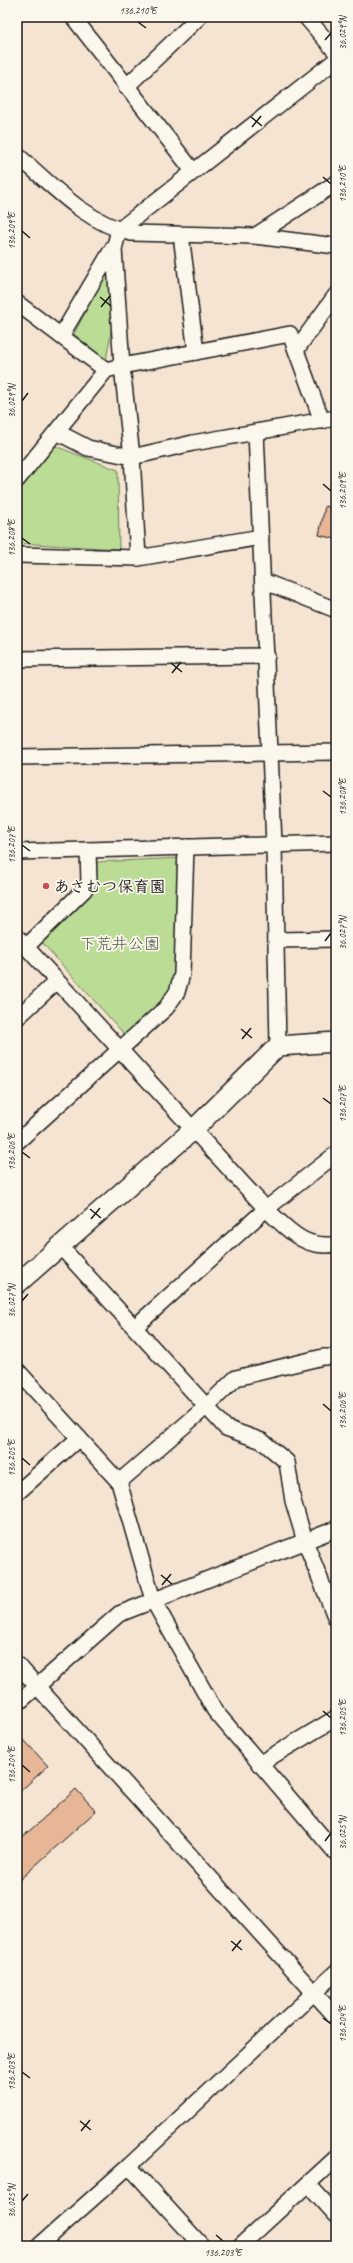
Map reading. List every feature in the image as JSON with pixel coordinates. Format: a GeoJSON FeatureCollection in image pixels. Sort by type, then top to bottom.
{"type":"FeatureCollection","features":[{"type":"Feature","properties":{"kind":"street"},"geometry":{"type":"LineString","coordinates":[[73,17],[126,87],[193,171]]}},
{"type":"Feature","properties":{"kind":"street"},"geometry":{"type":"LineString","coordinates":[[126,87],[199,17]]}},
{"type":"Feature","properties":{"kind":"street"},"geometry":{"type":"LineString","coordinates":[[306,17],[336,52]]}},
{"type":"Feature","properties":{"kind":"street"},"geometry":{"type":"LineString","coordinates":[[62,336],[117,238],[193,171],[336,60]]}},
{"type":"Feature","properties":{"kind":"street"},"geometry":{"type":"LineString","coordinates":[[17,155],[86,215],[117,238]]}},
{"type":"Feature","properties":{"kind":"street"},"geometry":{"type":"LineString","coordinates":[[255,236],[336,183]]}},
{"type":"Feature","properties":{"kind":"street"},"geometry":{"type":"LineString","coordinates":[[117,238],[131,233],[255,236],[336,246]]}},
{"type":"Feature","properties":{"kind":"street"},"geometry":{"type":"LineString","coordinates":[[181,235],[196,352]]}},
{"type":"Feature","properties":{"kind":"street"},"geometry":{"type":"LineString","coordinates":[[117,238],[122,366],[132,457],[138,558]]}},
{"type":"Feature","properties":{"kind":"street"},"geometry":{"type":"LineString","coordinates":[[296,350],[336,295]]}},
{"type":"Feature","properties":{"kind":"street"},"geometry":{"type":"LineString","coordinates":[[17,303],[106,370]]}},
{"type":"Feature","properties":{"kind":"street"},"geometry":{"type":"LineString","coordinates":[[17,480],[106,370],[122,366],[290,334],[296,350],[329,419],[132,457],[88,448],[57,432]]}},
{"type":"Feature","properties":{"kind":"street"},"geometry":{"type":"LineString","coordinates":[[256,432],[271,753],[278,1046]]}},
{"type":"Feature","properties":{"kind":"street"},"geometry":{"type":"LineString","coordinates":[[17,555],[138,558],[261,537]]}},
{"type":"Feature","properties":{"kind":"street"},"geometry":{"type":"LineString","coordinates":[[263,581],[336,610]]}},
{"type":"Feature","properties":{"kind":"street"},"geometry":{"type":"LineString","coordinates":[[17,659],[267,656]]}},
{"type":"Feature","properties":{"kind":"street"},"geometry":{"type":"LineString","coordinates":[[17,757],[336,752]]}},
{"type":"Feature","properties":{"kind":"street"},"geometry":{"type":"LineString","coordinates":[[17,852],[336,843]]}},
{"type":"Feature","properties":{"kind":"street"},"geometry":{"type":"LineString","coordinates":[[17,1142],[166,1008],[177,992],[182,974],[186,847]]}},
{"type":"Feature","properties":{"kind":"street"},"geometry":{"type":"LineString","coordinates":[[88,850],[89,882],[84,890],[21,942],[266,1209],[291,1232],[308,1244],[336,1244]]}},
{"type":"Feature","properties":{"kind":"street"},"geometry":{"type":"LineString","coordinates":[[276,940],[336,939]]}},
{"type":"Feature","properties":{"kind":"street"},"geometry":{"type":"LineString","coordinates":[[17,1018],[57,981]]}},
{"type":"Feature","properties":{"kind":"street"},"geometry":{"type":"LineString","coordinates":[[17,1284],[193,1130],[278,1046],[336,1042]]}},
{"type":"Feature","properties":{"kind":"street"},"geometry":{"type":"LineString","coordinates":[[135,1327],[266,1209],[336,1154]]}},
{"type":"Feature","properties":{"kind":"street"},"geometry":{"type":"LineString","coordinates":[[60,1246],[226,1428],[262,1441],[287,1462],[293,1501],[305,1541],[336,1620]]}},
{"type":"Feature","properties":{"kind":"street"},"geometry":{"type":"LineString","coordinates":[[119,1482],[207,1406],[236,1378],[323,1357],[336,1357]]}},
{"type":"Feature","properties":{"kind":"street"},"geometry":{"type":"LineString","coordinates":[[17,1370],[119,1482],[152,1600],[215,1711],[336,1853]]}},
{"type":"Feature","properties":{"kind":"street"},"geometry":{"type":"LineString","coordinates":[[17,1493],[79,1438]]}},
{"type":"Feature","properties":{"kind":"street"},"geometry":{"type":"LineString","coordinates":[[17,1704],[119,1614],[336,1529]]}},
{"type":"Feature","properties":{"kind":"street"},"geometry":{"type":"LineString","coordinates":[[17,1664],[336,2017]]}},
{"type":"Feature","properties":{"kind":"street"},"geometry":{"type":"LineString","coordinates":[[259,1764],[336,1718]]}},
{"type":"Feature","properties":{"kind":"street"},"geometry":{"type":"LineString","coordinates":[[39,2246],[129,2166],[336,1972]]}},
{"type":"Feature","properties":{"kind":"street"},"geometry":{"type":"LineString","coordinates":[[240,2246],[336,2158]]}},
{"type":"Feature","properties":{"kind":"street"},"geometry":{"type":"LineString","coordinates":[[129,2166],[202,2246]]}},
{"type":"Feature","properties":{"kind":"street"},"geometry":{"type":"LineString","coordinates":[[308,2184],[336,2215]]}},
{"type":"Feature","properties":{"kind":"green space"},"geometry":{"type":"Polygon","coordinates":[[[111,262],[114,314],[106,361],[74,334],[111,262]]]}},
{"type":"Feature","properties":{"kind":"green space"},"geometry":{"type":"Polygon","coordinates":[[[55,446],[118,470],[119,549],[17,543],[17,493],[55,446]]]}},
{"type":"Feature","properties":{"kind":"green space","name":"下荒井公園"},"geometry":{"type":"Polygon","coordinates":[[[181,858],[177,975],[168,996],[125,1035],[38,938],[92,891],[97,862],[181,858]]]}},
{"type":"Feature","properties":{"kind":"building"},"geometry":{"type":"Polygon","coordinates":[[[325,506],[336,509],[336,539],[319,535],[325,506]]]}},
{"type":"Feature","properties":{"kind":"building"},"geometry":{"type":"Polygon","coordinates":[[[24,1740],[48,1766],[17,1794],[17,1745],[24,1740]]]}},
{"type":"Feature","properties":{"kind":"building"},"geometry":{"type":"Polygon","coordinates":[[[76,1789],[96,1811],[17,1882],[17,1842],[76,1789]]]}},
{"type":"Feature","properties":{"kind":"place","name":"あさむつ保育園"},"geometry":{"type":"Point","coordinates":[46,886]}}]}
